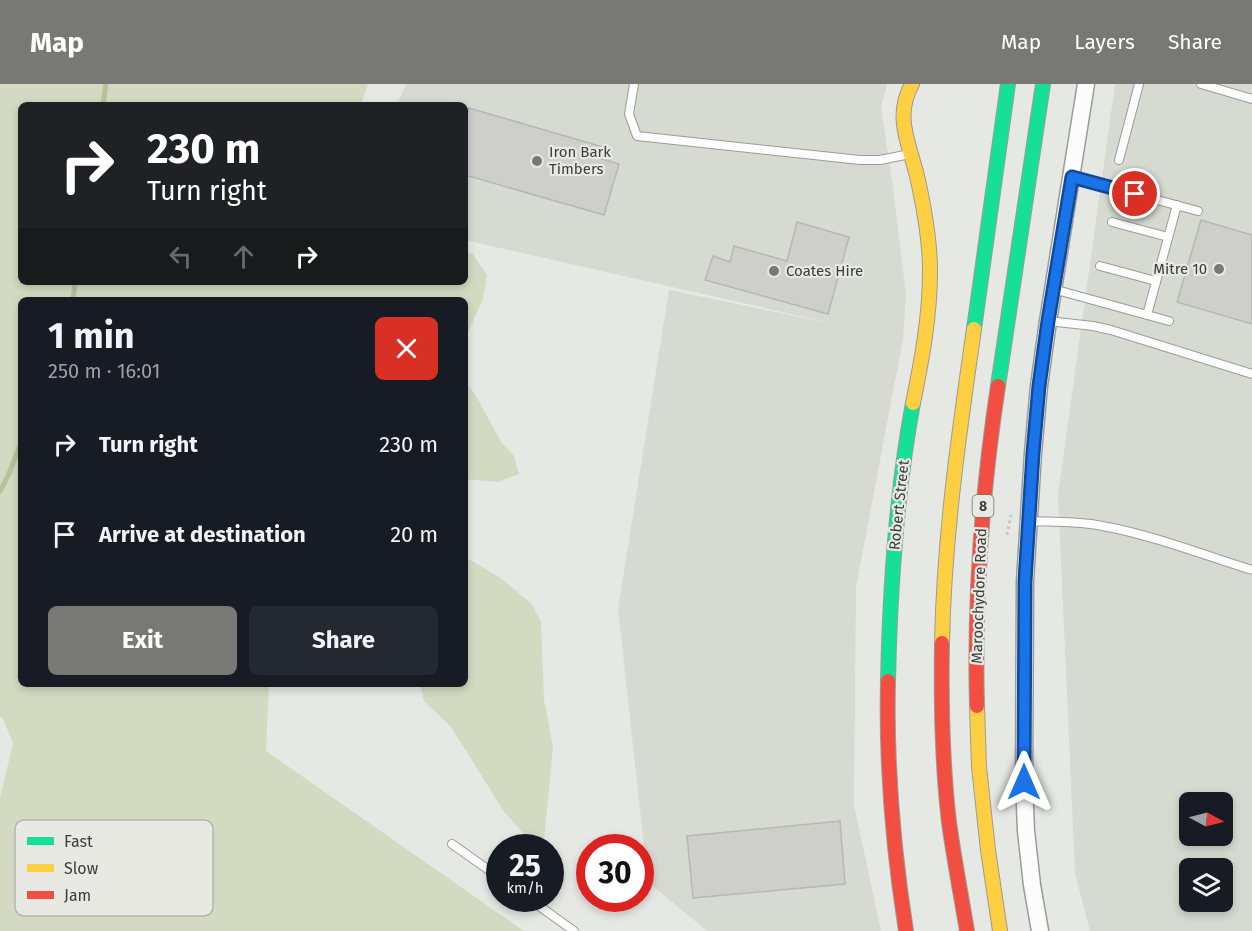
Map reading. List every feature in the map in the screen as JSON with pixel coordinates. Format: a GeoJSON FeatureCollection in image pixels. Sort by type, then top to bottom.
{"type":"FeatureCollection","features":[{"type":"Feature","properties":{"kind":"main road","name":"Robert Street"},"geometry":{"type":"LineString","coordinates":[[906,931],[898,890],[891,828],[886,711],[896,529],[905,451],[926,332],[930,272],[923,202],[905,137],[902,113],[912,84]]}},
{"type":"Feature","properties":{"kind":"main road","name":"8"},"geometry":{"type":"LineString","coordinates":[[967,931],[953,851],[946,789],[942,672],[945,577],[957,450],[1008,84]]}},
{"type":"Feature","properties":{"kind":"main road","name":"Maroochydore Road"},"geometry":{"type":"LineString","coordinates":[[1000,931],[979,767],[976,673],[978,566],[993,421],[1043,84]]}},
{"type":"Feature","properties":{"kind":"street"},"geometry":{"type":"LineString","coordinates":[[1040,931],[1026,831],[1024,782],[1025,581],[1028,522],[1039,386],[1086,84]]}},
{"type":"Feature","properties":{"kind":"lane"},"geometry":{"type":"LineString","coordinates":[[634,84],[629,114],[637,136],[860,160],[880,160],[910,154]]}},
{"type":"Feature","properties":{"kind":"lane"},"geometry":{"type":"LineString","coordinates":[[1119,160],[1139,84]]}},
{"type":"Feature","properties":{"kind":"lane"},"geometry":{"type":"LineString","coordinates":[[1201,84],[1252,99]]}},
{"type":"Feature","properties":{"kind":"lane"},"geometry":{"type":"LineString","coordinates":[[1072,177],[1198,211]]}},
{"type":"Feature","properties":{"kind":"lane"},"geometry":{"type":"LineString","coordinates":[[1147,315],[1177,205]]}},
{"type":"Feature","properties":{"kind":"lane"},"geometry":{"type":"LineString","coordinates":[[1112,222],[1168,237]]}},
{"type":"Feature","properties":{"kind":"lane"},"geometry":{"type":"LineString","coordinates":[[1100,266],[1156,281]]}},
{"type":"Feature","properties":{"kind":"lane"},"geometry":{"type":"LineString","coordinates":[[1053,289],[1169,321]]}},
{"type":"Feature","properties":{"kind":"lane"},"geometry":{"type":"LineString","coordinates":[[1048,321],[1111,330],[1252,374]]}},
{"type":"Feature","properties":{"kind":"lane"},"geometry":{"type":"LineString","coordinates":[[1028,522],[1070,522],[1130,532],[1252,570]]}},
{"type":"Feature","properties":{"kind":"lane"},"geometry":{"type":"LineString","coordinates":[[452,844],[486,868]]}},
{"type":"Feature","properties":{"kind":"lane"},"geometry":{"type":"LineString","coordinates":[[548,912],[574,931]]}},
{"type":"Feature","properties":{"kind":"shaded area"},"geometry":{"type":"Polygon","coordinates":[[[406,84],[887,84],[881,108],[906,296],[903,339],[856,587],[854,805],[881,931],[707,931],[654,887],[654,834],[643,834],[618,609],[669,290],[844,326],[468,241],[468,102],[398,102],[406,84]]]}},
{"type":"Feature","properties":{"kind":"shaded area"},"geometry":{"type":"Polygon","coordinates":[[[1115,84],[1252,84],[1252,931],[1090,931],[1075,873],[1058,495],[1115,84]]]}},
{"type":"Feature","properties":{"kind":"green space"},"geometry":{"type":"Polygon","coordinates":[[[0,84],[368,84],[362,102],[18,102],[18,285],[468,285],[468,253],[472,253],[487,275],[483,299],[468,332],[468,297],[18,297],[18,687],[269,687],[266,751],[486,904],[486,912],[497,912],[524,931],[0,931],[0,798],[13,743],[0,716],[0,84]]]}},
{"type":"Feature","properties":{"kind":"green space"},"geometry":{"type":"Polygon","coordinates":[[[468,385],[501,442],[514,456],[519,474],[498,482],[468,479],[468,385]]]}},
{"type":"Feature","properties":{"kind":"green space"},"geometry":{"type":"Polygon","coordinates":[[[468,559],[499,577],[531,603],[541,622],[544,700],[553,747],[545,834],[523,833],[505,813],[451,727],[424,701],[421,687],[468,687],[468,559]]]}},
{"type":"Feature","properties":{"kind":"building","name":"Iron Bark Timbers"},"geometry":{"type":"Polygon","coordinates":[[[469,108],[603,147],[599,158],[619,164],[604,215],[468,176],[469,108]]]}},
{"type":"Feature","properties":{"kind":"building","name":"Mitre 10"},"geometry":{"type":"Polygon","coordinates":[[[1201,220],[1252,235],[1252,324],[1177,302],[1201,220]]]}},
{"type":"Feature","properties":{"kind":"building","name":"Coates Hire"},"geometry":{"type":"Polygon","coordinates":[[[797,222],[849,237],[828,314],[705,280],[713,256],[730,262],[734,246],[787,261],[797,222]]]}},
{"type":"Feature","properties":{"kind":"building"},"geometry":{"type":"Polygon","coordinates":[[[840,821],[845,884],[693,898],[687,836],[840,821]]]}},
{"type":"Feature","properties":{"kind":"waterway"},"geometry":{"type":"LineString","coordinates":[[103,102],[106,84]]}},
{"type":"Feature","properties":{"kind":"waterway"},"geometry":{"type":"LineString","coordinates":[[73,297],[75,285]]}},
{"type":"Feature","properties":{"kind":"waterway"},"geometry":{"type":"LineString","coordinates":[[0,491],[18,451]]}},
{"type":"Feature","properties":{"kind":"traffic: fast"},"geometry":{"type":"LineString","coordinates":[[974,329],[1008,84]]}},
{"type":"Feature","properties":{"kind":"traffic: fast"},"geometry":{"type":"LineString","coordinates":[[998,386],[1043,84]]}},
{"type":"Feature","properties":{"kind":"traffic: fast"},"geometry":{"type":"LineString","coordinates":[[888,681],[895,541],[902,472],[913,403]]}},
{"type":"Feature","properties":{"kind":"traffic: slow"},"geometry":{"type":"LineString","coordinates":[[912,84],[904,108],[905,130],[924,211],[930,271],[927,321],[913,403]]}},
{"type":"Feature","properties":{"kind":"traffic: slow"},"geometry":{"type":"LineString","coordinates":[[942,643],[949,524],[974,329]]}},
{"type":"Feature","properties":{"kind":"traffic: slow"},"geometry":{"type":"LineString","coordinates":[[977,706],[979,767],[1000,931]]}},
{"type":"Feature","properties":{"kind":"traffic: jam"},"geometry":{"type":"LineString","coordinates":[[977,706],[980,545],[998,386]]}},
{"type":"Feature","properties":{"kind":"traffic: jam"},"geometry":{"type":"LineString","coordinates":[[942,643],[942,732],[945,777],[949,822],[967,931]]}},
{"type":"Feature","properties":{"kind":"traffic: jam"},"geometry":{"type":"LineString","coordinates":[[888,681],[891,806],[906,931]]}},
{"type":"Feature","properties":{"kind":"place","name":"Iron Bark Timbers"},"geometry":{"type":"Point","coordinates":[537,161]}},
{"type":"Feature","properties":{"kind":"place","name":"Mitre 10"},"geometry":{"type":"Point","coordinates":[1219,269]}},
{"type":"Feature","properties":{"kind":"place","name":"Coates Hire"},"geometry":{"type":"Point","coordinates":[774,271]}},
{"type":"Feature","properties":{"kind":"route"},"geometry":{"type":"LineString","coordinates":[[1024,782],[1025,581],[1033,453],[1048,321],[1072,177],[1135,194]]}}]}
